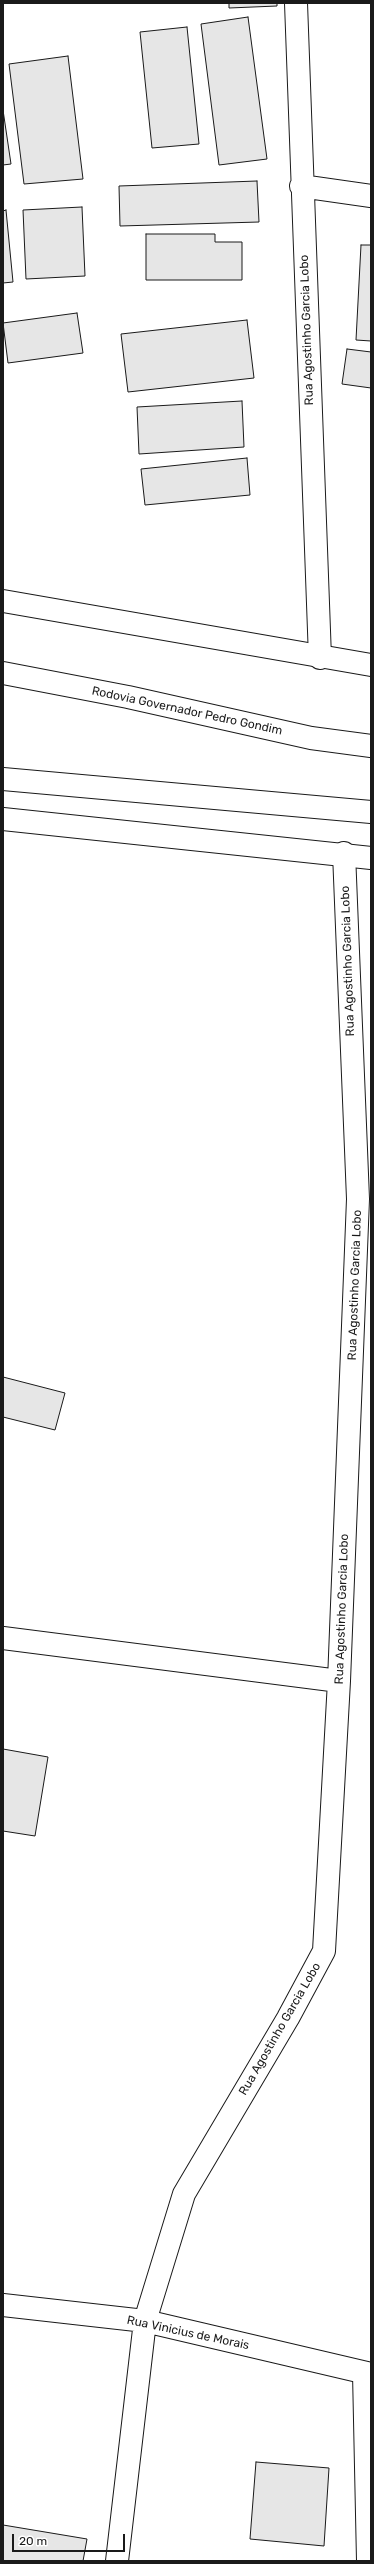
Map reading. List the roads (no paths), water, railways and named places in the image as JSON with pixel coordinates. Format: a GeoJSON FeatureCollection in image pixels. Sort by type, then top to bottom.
{"type":"FeatureCollection","features":[{"type":"Feature","properties":{"kind":"main road","name":"Rua Agostinho Garcia Lobo"},"geometry":{"type":"LineString","coordinates":[[296,3],[301,186],[320,658]]}},
{"type":"Feature","properties":{"kind":"main road"},"geometry":{"type":"LineString","coordinates":[[301,186],[371,196]]}},
{"type":"Feature","properties":{"kind":"main road"},"geometry":{"type":"LineString","coordinates":[[3,601],[320,658],[371,665]]}},
{"type":"Feature","properties":{"kind":"main road","name":"Rodovia Governador Pedro Gondim"},"geometry":{"type":"LineString","coordinates":[[3,673],[128,697],[311,738],[371,746]]}},
{"type":"Feature","properties":{"kind":"main road"},"geometry":{"type":"LineString","coordinates":[[3,779],[371,812]]}},
{"type":"Feature","properties":{"kind":"main road"},"geometry":{"type":"LineString","coordinates":[[3,819],[344,853],[371,858]]}},
{"type":"Feature","properties":{"kind":"main road","name":"Rua Agostinho Garcia Lobo"},"geometry":{"type":"LineString","coordinates":[[118,2561],[146,2321],[184,2194],[288,2018],[324,1951],[339,1681],[358,1199],[344,853]]}},
{"type":"Feature","properties":{"kind":"main road"},"geometry":{"type":"LineString","coordinates":[[3,1638],[339,1681]]}},
{"type":"Feature","properties":{"kind":"main road","name":"Rua Vinicius de Morais"},"geometry":{"type":"LineString","coordinates":[[3,2305],[146,2321],[367,2374]]}},
{"type":"Feature","properties":{"kind":"main road"},"geometry":{"type":"LineString","coordinates":[[367,2374],[368,2561]]}}]}
